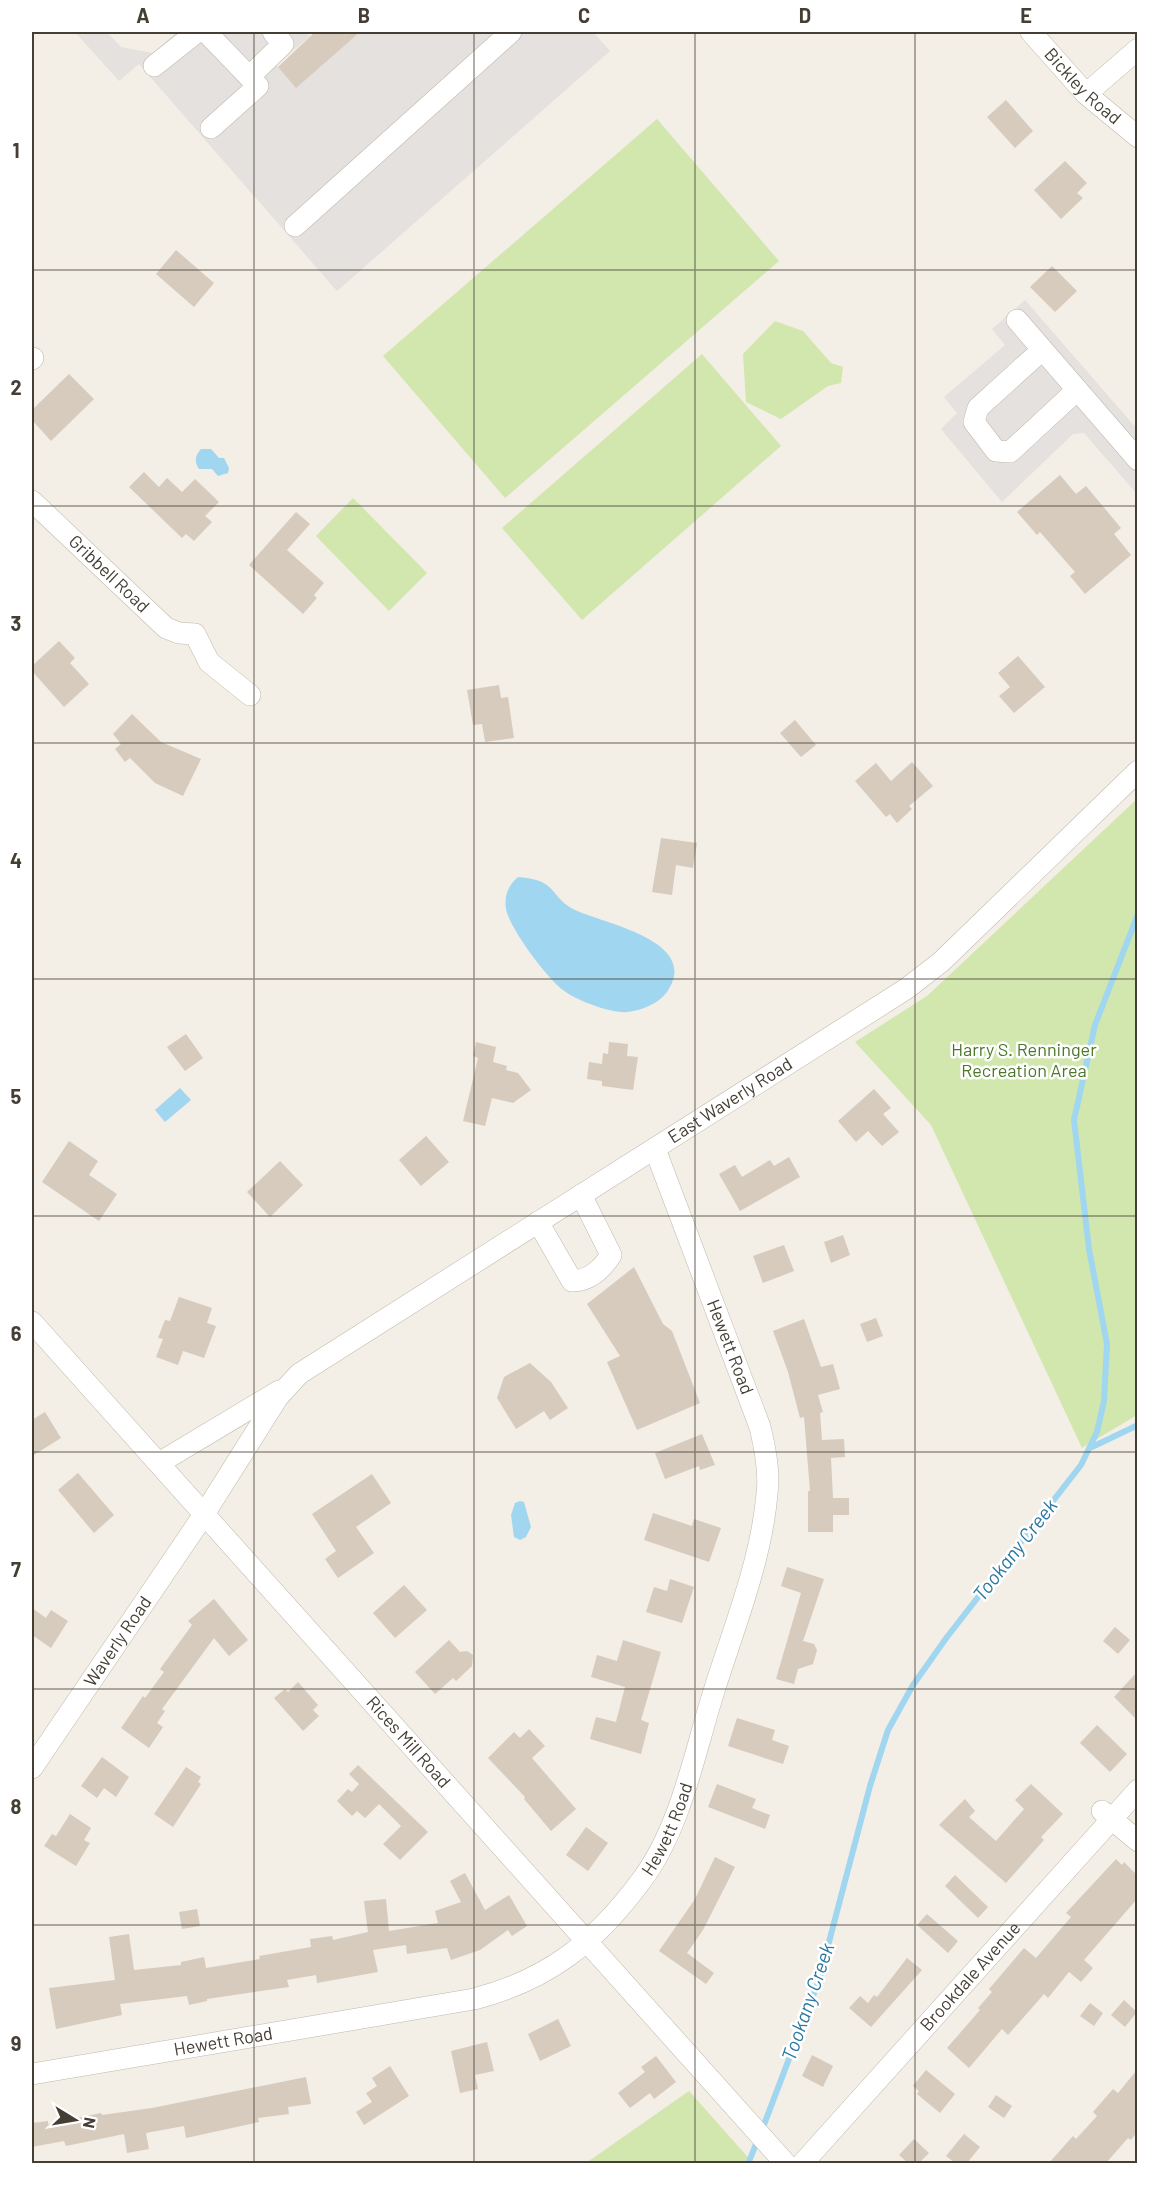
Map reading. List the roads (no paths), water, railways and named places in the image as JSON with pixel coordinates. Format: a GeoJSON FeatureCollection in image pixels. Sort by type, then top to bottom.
{"type":"FeatureCollection","features":[{"type":"Feature","properties":{"kind":"street"},"geometry":{"type":"LineString","coordinates":[[154,66],[197,32]]}},
{"type":"Feature","properties":{"kind":"street"},"geometry":{"type":"LineString","coordinates":[[206,32],[258,86],[211,128]]}},
{"type":"Feature","properties":{"kind":"street"},"geometry":{"type":"LineString","coordinates":[[250,76],[283,44],[273,32]]}},
{"type":"Feature","properties":{"kind":"street"},"geometry":{"type":"LineString","coordinates":[[295,226],[511,32]]}},
{"type":"Feature","properties":{"kind":"street","name":"Bickley Road"},"geometry":{"type":"LineString","coordinates":[[1031,32],[1086,94],[1137,137]]}},
{"type":"Feature","properties":{"kind":"street"},"geometry":{"type":"LineString","coordinates":[[1086,94],[1137,48]]}},
{"type":"Feature","properties":{"kind":"street"},"geometry":{"type":"LineString","coordinates":[[1017,320],[1137,460]]}},
{"type":"Feature","properties":{"kind":"street"},"geometry":{"type":"LineString","coordinates":[[1042,350],[978,408],[974,422],[996,451],[1010,452],[1077,390]]}},
{"type":"Feature","properties":{"kind":"street","name":"Gribbell Road"},"geometry":{"type":"LineString","coordinates":[[32,501],[166,628],[179,633],[195,634],[208,662],[250,695]]}},
{"type":"Feature","properties":{"kind":"street","name":"East Waverly Road"},"geometry":{"type":"LineString","coordinates":[[204,1516],[278,1397],[310,1366],[655,1149],[926,974],[1137,771]]}},
{"type":"Feature","properties":{"kind":"street","name":"Hewett Road"},"geometry":{"type":"LineString","coordinates":[[32,2074],[474,1999],[502,1992],[541,1975],[589,1941],[641,1882],[670,1830],[760,1542],[768,1491],[766,1457],[760,1426],[655,1149]]}},
{"type":"Feature","properties":{"kind":"street"},"geometry":{"type":"LineString","coordinates":[[538,1222],[572,1281],[583,1281],[603,1267],[612,1256],[581,1195]]}},
{"type":"Feature","properties":{"kind":"street","name":"Rices Mill Road"},"geometry":{"type":"LineString","coordinates":[[32,1322],[782,2159]]}},
{"type":"Feature","properties":{"kind":"street","name":"East Waverly Road"},"geometry":{"type":"LineString","coordinates":[[159,1463],[287,1386]]}},
{"type":"Feature","properties":{"kind":"street","name":"Waverly Road"},"geometry":{"type":"LineString","coordinates":[[32,1768],[204,1516]]}},
{"type":"Feature","properties":{"kind":"street","name":"Brookdale Avenue"},"geometry":{"type":"LineString","coordinates":[[802,2163],[1107,1815],[1137,1790]]}},
{"type":"Feature","properties":{"kind":"street"},"geometry":{"type":"LineString","coordinates":[[1107,1815],[1137,1841]]}},
{"type":"Feature","properties":{"kind":"water"},"geometry":{"type":"Polygon","coordinates":[[[201,449],[211,449],[219,458],[224,458],[229,468],[228,473],[218,476],[212,469],[199,469],[196,459],[201,449]]]}},
{"type":"Feature","properties":{"kind":"water"},"geometry":{"type":"Polygon","coordinates":[[[518,877],[541,882],[575,910],[627,929],[661,947],[672,960],[674,974],[667,992],[649,1006],[621,1012],[594,1005],[563,990],[530,952],[509,918],[506,909],[506,895],[509,887],[518,877]]]}},
{"type":"Feature","properties":{"kind":"water"},"geometry":{"type":"Polygon","coordinates":[[[180,1088],[191,1100],[165,1122],[155,1110],[180,1088]]]}},
{"type":"Feature","properties":{"kind":"water"},"geometry":{"type":"Polygon","coordinates":[[[524,1502],[531,1527],[526,1537],[520,1540],[514,1537],[511,1515],[515,1503],[524,1502]]]}},
{"type":"Feature","properties":{"kind":"waterway","name":"Tookany Creek"},"geometry":{"type":"LineString","coordinates":[[762,2130],[819,1980],[870,1786],[888,1730],[913,1685],[947,1637],[1081,1465],[1097,1432],[1104,1401],[1107,1344],[1089,1249],[1074,1120],[1095,1025],[1138,914]]}},
{"type":"Feature","properties":{"kind":"waterway"},"geometry":{"type":"LineString","coordinates":[[1092,1447],[1138,1425]]}},
{"type":"Feature","properties":{"kind":"waterway","name":"Tookany Creek"},"geometry":{"type":"LineString","coordinates":[[748,2164],[758,2139]]}},
{"type":"Feature","properties":{"kind":"park label","name":"Harry S. Renninger Recreation Area"},"geometry":{"type":"Point","coordinates":[1024,1060]}}]}
